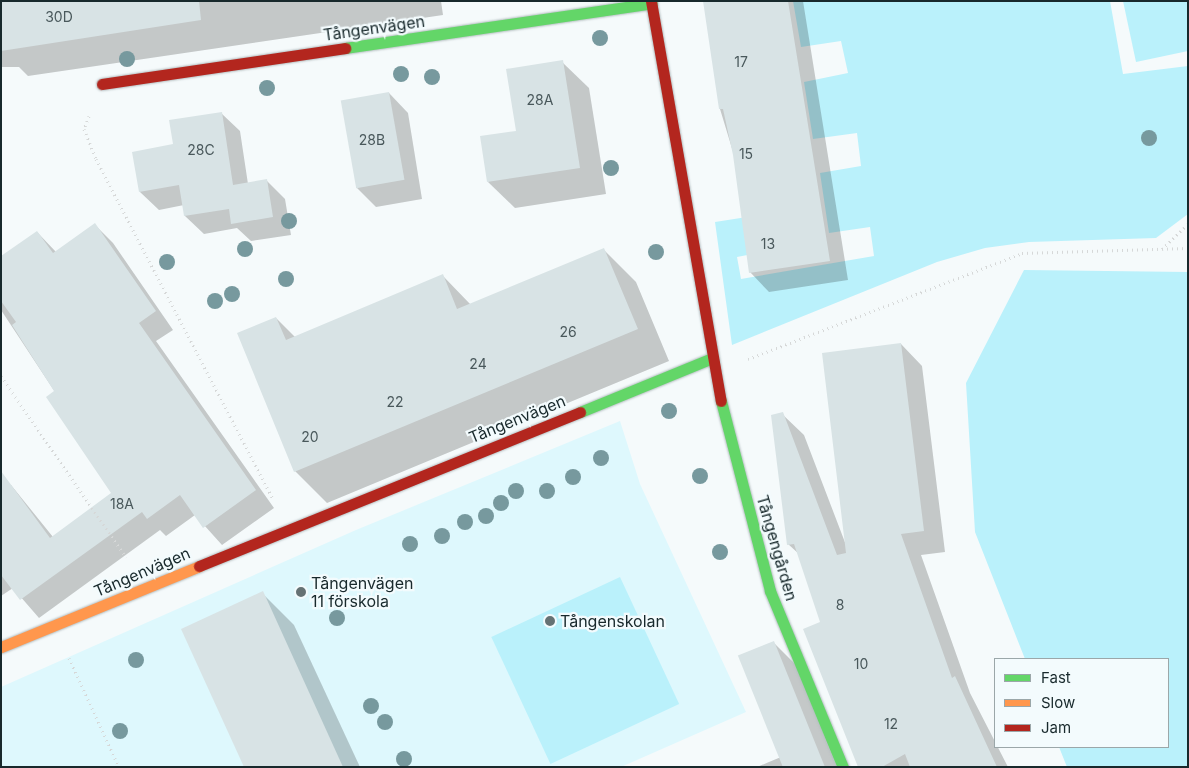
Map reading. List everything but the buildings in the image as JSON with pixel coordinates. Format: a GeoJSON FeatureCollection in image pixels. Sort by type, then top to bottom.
{"type":"FeatureCollection","features":[{"type":"Feature","properties":{"kind":"street","name":"Tångenvägen"},"geometry":{"type":"LineString","coordinates":[[1,647],[287,529],[712,358],[652,2],[102,84]]}},
{"type":"Feature","properties":{"kind":"street","name":"Tångengården"},"geometry":{"type":"LineString","coordinates":[[712,358],[714,373],[770,591],[843,767]]}},
{"type":"Feature","properties":{"kind":"path"},"geometry":{"type":"LineString","coordinates":[[102,84],[84,129],[96,159],[287,529]]}},
{"type":"Feature","properties":{"kind":"path"},"geometry":{"type":"LineString","coordinates":[[1162,249],[1188,224]]}},
{"type":"Feature","properties":{"kind":"path"},"geometry":{"type":"LineString","coordinates":[[714,373],[1022,253],[1188,248]]}},
{"type":"Feature","properties":{"kind":"path"},"geometry":{"type":"LineString","coordinates":[[1,376],[150,587]]}},
{"type":"Feature","properties":{"kind":"path"},"geometry":{"type":"LineString","coordinates":[[66,651],[119,767]]}},
{"type":"Feature","properties":{"kind":"shaded area"},"geometry":{"type":"Polygon","coordinates":[[[793,1],[1110,1],[1123,74],[1188,66],[1188,214],[1156,238],[1029,242],[985,248],[937,262],[732,345],[715,222],[747,217],[768,251],[737,257],[741,279],[874,256],[870,227],[829,233],[820,173],[861,166],[857,133],[813,139],[804,82],[848,73],[841,41],[801,47],[793,1]]]}},
{"type":"Feature","properties":{"kind":"shaded area"},"geometry":{"type":"Polygon","coordinates":[[[1123,1],[1188,1],[1188,51],[1136,62],[1123,1]]]}},
{"type":"Feature","properties":{"kind":"shaded area"},"geometry":{"type":"Polygon","coordinates":[[[1024,270],[1188,272],[1188,767],[1067,767],[1059,748],[1169,748],[1169,658],[1025,658],[975,532],[966,383],[1024,270]]]}},
{"type":"Feature","properties":{"kind":"shaded area"},"geometry":{"type":"Polygon","coordinates":[[[620,421],[640,484],[746,712],[621,767],[1,767],[1,687],[356,530],[620,421]]]}},
{"type":"Feature","properties":{"kind":"shaded area"},"geometry":{"type":"Polygon","coordinates":[[[620,577],[679,704],[550,764],[491,637],[620,577]]]}},
{"type":"Feature","properties":{"kind":"traffic: fast"},"geometry":{"type":"LineString","coordinates":[[345,48],[652,3]]}},
{"type":"Feature","properties":{"kind":"traffic: fast"},"geometry":{"type":"LineString","coordinates":[[580,412],[712,358]]}},
{"type":"Feature","properties":{"kind":"traffic: fast"},"geometry":{"type":"LineString","coordinates":[[721,401],[770,591],[843,767]]}},
{"type":"Feature","properties":{"kind":"traffic: slow"},"geometry":{"type":"LineString","coordinates":[[1,647],[199,566]]}},
{"type":"Feature","properties":{"kind":"traffic: jam"},"geometry":{"type":"LineString","coordinates":[[651,1],[721,401]]}},
{"type":"Feature","properties":{"kind":"traffic: jam"},"geometry":{"type":"LineString","coordinates":[[102,84],[345,48]]}},
{"type":"Feature","properties":{"kind":"traffic: jam"},"geometry":{"type":"LineString","coordinates":[[199,566],[580,412]]}},
{"type":"Feature","properties":{"kind":"place","name":"Tångenvägen 11 förskola"},"geometry":{"type":"Point","coordinates":[301,592]}},
{"type":"Feature","properties":{"kind":"place","name":"Tångenskolan"},"geometry":{"type":"Point","coordinates":[550,621]}}]}
